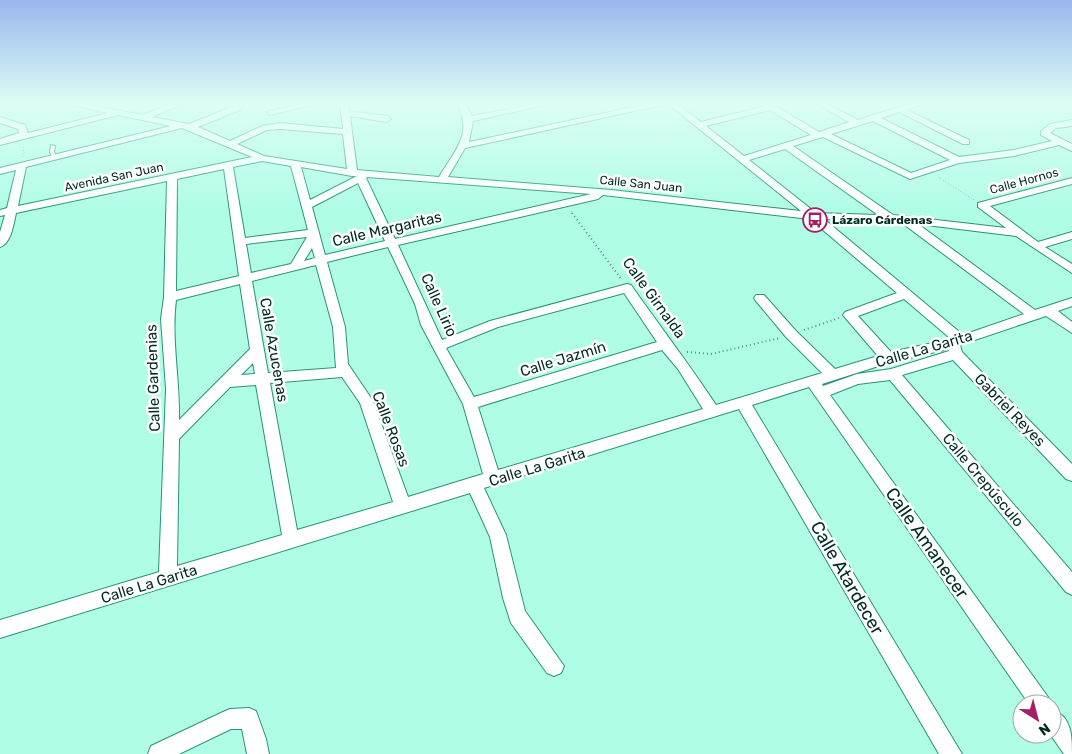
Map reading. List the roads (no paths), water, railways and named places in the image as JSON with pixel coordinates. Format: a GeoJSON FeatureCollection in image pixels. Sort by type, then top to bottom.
{"type":"FeatureCollection","features":[{"type":"Feature","properties":{"kind":"street"},"geometry":{"type":"LineString","coordinates":[[0,171],[135,138]]}},
{"type":"Feature","properties":{"kind":"street"},"geometry":{"type":"LineString","coordinates":[[216,138],[262,158]]}},
{"type":"Feature","properties":{"kind":"street"},"geometry":{"type":"LineString","coordinates":[[230,144],[243,138]]}},
{"type":"Feature","properties":{"kind":"street","name":"Calle Lirio"},"geometry":{"type":"LineString","coordinates":[[350,138],[359,175],[421,304],[427,325],[470,404],[493,480]]}},
{"type":"Feature","properties":{"kind":"street"},"geometry":{"type":"LineString","coordinates":[[442,180],[466,138]]}},
{"type":"Feature","properties":{"kind":"street"},"geometry":{"type":"LineString","coordinates":[[462,146],[498,138]]}},
{"type":"Feature","properties":{"kind":"street","name":"Gabriel Reyes"},"geometry":{"type":"LineString","coordinates":[[718,138],[814,216],[905,294],[956,346],[1072,474]]}},
{"type":"Feature","properties":{"kind":"street"},"geometry":{"type":"LineString","coordinates":[[744,159],[812,138]]}},
{"type":"Feature","properties":{"kind":"street"},"geometry":{"type":"LineString","coordinates":[[829,138],[903,174],[916,176],[958,160],[1014,153],[1058,142]]}},
{"type":"Feature","properties":{"kind":"street"},"geometry":{"type":"LineString","coordinates":[[914,138],[958,160]]}},
{"type":"Feature","properties":{"kind":"street"},"geometry":{"type":"LineString","coordinates":[[958,138],[966,142]]}},
{"type":"Feature","properties":{"kind":"street"},"geometry":{"type":"LineString","coordinates":[[1052,138],[1072,148]]}},
{"type":"Feature","properties":{"kind":"street"},"geometry":{"type":"LineString","coordinates":[[787,146],[890,218]]}},
{"type":"Feature","properties":{"kind":"street","name":"Calle San Juan"},"geometry":{"type":"LineString","coordinates":[[262,158],[359,175],[611,193],[814,216],[890,218],[1018,233]]}},
{"type":"Feature","properties":{"kind":"street","name":"Avenida San Juan"},"geometry":{"type":"LineString","coordinates":[[0,214],[262,158]]}},
{"type":"Feature","properties":{"kind":"street","name":"Calle Rosas"},"geometry":{"type":"LineString","coordinates":[[294,164],[339,327],[341,365],[366,401],[403,506]]}},
{"type":"Feature","properties":{"kind":"street"},"geometry":{"type":"LineString","coordinates":[[0,244],[5,235],[12,211],[22,165]]}},
{"type":"Feature","properties":{"kind":"street","name":"Calle Azucenas"},"geometry":{"type":"LineString","coordinates":[[228,165],[257,350],[291,541]]}},
{"type":"Feature","properties":{"kind":"street"},"geometry":{"type":"LineString","coordinates":[[305,206],[359,175]]}},
{"type":"Feature","properties":{"kind":"street","name":"Calle Gardenias"},"geometry":{"type":"LineString","coordinates":[[168,578],[173,389],[167,327],[170,297],[172,177]]}},
{"type":"Feature","properties":{"kind":"street","name":"Calle Hornos"},"geometry":{"type":"LineString","coordinates":[[1018,233],[982,205],[1072,181]]}},
{"type":"Feature","properties":{"kind":"street","name":"Calle Margaritas"},"geometry":{"type":"LineString","coordinates":[[170,297],[391,243],[611,193]]}},
{"type":"Feature","properties":{"kind":"street"},"geometry":{"type":"LineString","coordinates":[[905,220],[1039,312],[1072,328]]}},
{"type":"Feature","properties":{"kind":"street"},"geometry":{"type":"LineString","coordinates":[[1018,233],[1072,269]]}},
{"type":"Feature","properties":{"kind":"street"},"geometry":{"type":"LineString","coordinates":[[240,242],[260,238],[313,235]]}},
{"type":"Feature","properties":{"kind":"street"},"geometry":{"type":"LineString","coordinates":[[295,266],[313,235]]}},
{"type":"Feature","properties":{"kind":"street"},"geometry":{"type":"LineString","coordinates":[[1036,246],[1072,235]]}},
{"type":"Feature","properties":{"kind":"street","name":"Calle Girnalda"},"geometry":{"type":"LineString","coordinates":[[438,346],[494,324],[627,288],[713,413]]}},
{"type":"Feature","properties":{"kind":"street"},"geometry":{"type":"LineString","coordinates":[[888,358],[849,315],[905,294]]}},
{"type":"Feature","properties":{"kind":"street"},"geometry":{"type":"LineString","coordinates":[[760,298],[791,334],[833,376]]}},
{"type":"Feature","properties":{"kind":"street","name":"Calle La Garita"},"geometry":{"type":"LineString","coordinates":[[0,629],[743,403],[857,379],[893,374],[1039,312],[1072,302]]}},
{"type":"Feature","properties":{"kind":"street","name":"Calle La Garita"},"geometry":{"type":"LineString","coordinates":[[817,387],[833,376],[888,358],[956,346]]}},
{"type":"Feature","properties":{"kind":"street","name":"Calle Jazmín"},"geometry":{"type":"LineString","coordinates":[[470,404],[668,347]]}},
{"type":"Feature","properties":{"kind":"street"},"geometry":{"type":"LineString","coordinates":[[172,437],[257,350]]}},
{"type":"Feature","properties":{"kind":"street"},"geometry":{"type":"LineString","coordinates":[[224,382],[345,372]]}},
{"type":"Feature","properties":{"kind":"street","name":"Calle Crepúsculo"},"geometry":{"type":"LineString","coordinates":[[893,374],[1072,586]]}},
{"type":"Feature","properties":{"kind":"street","name":"Calle Amanecer"},"geometry":{"type":"LineString","coordinates":[[817,387],[1034,694]]}},
{"type":"Feature","properties":{"kind":"street","name":"Calle Atardecer"},"geometry":{"type":"LineString","coordinates":[[743,403],[951,754]]}},
{"type":"Feature","properties":{"kind":"street"},"geometry":{"type":"LineString","coordinates":[[475,486],[498,535],[512,598],[518,616],[554,666]]}},
{"type":"Feature","properties":{"kind":"street"},"geometry":{"type":"LineString","coordinates":[[158,754],[230,719],[249,718],[256,738],[258,754]]}},
{"type":"Feature","properties":{"kind":"street"},"geometry":{"type":"LineString","coordinates":[[1062,734],[1072,748]]}},
{"type":"Feature","properties":{"kind":"lane"},"geometry":{"type":"LineString","coordinates":[[53,146],[52,152],[55,157]]}},
{"type":"Feature","properties":{"kind":"place","name":"Lázaro Cárdenas"},"geometry":{"type":"Point","coordinates":[815,220]}}]}
